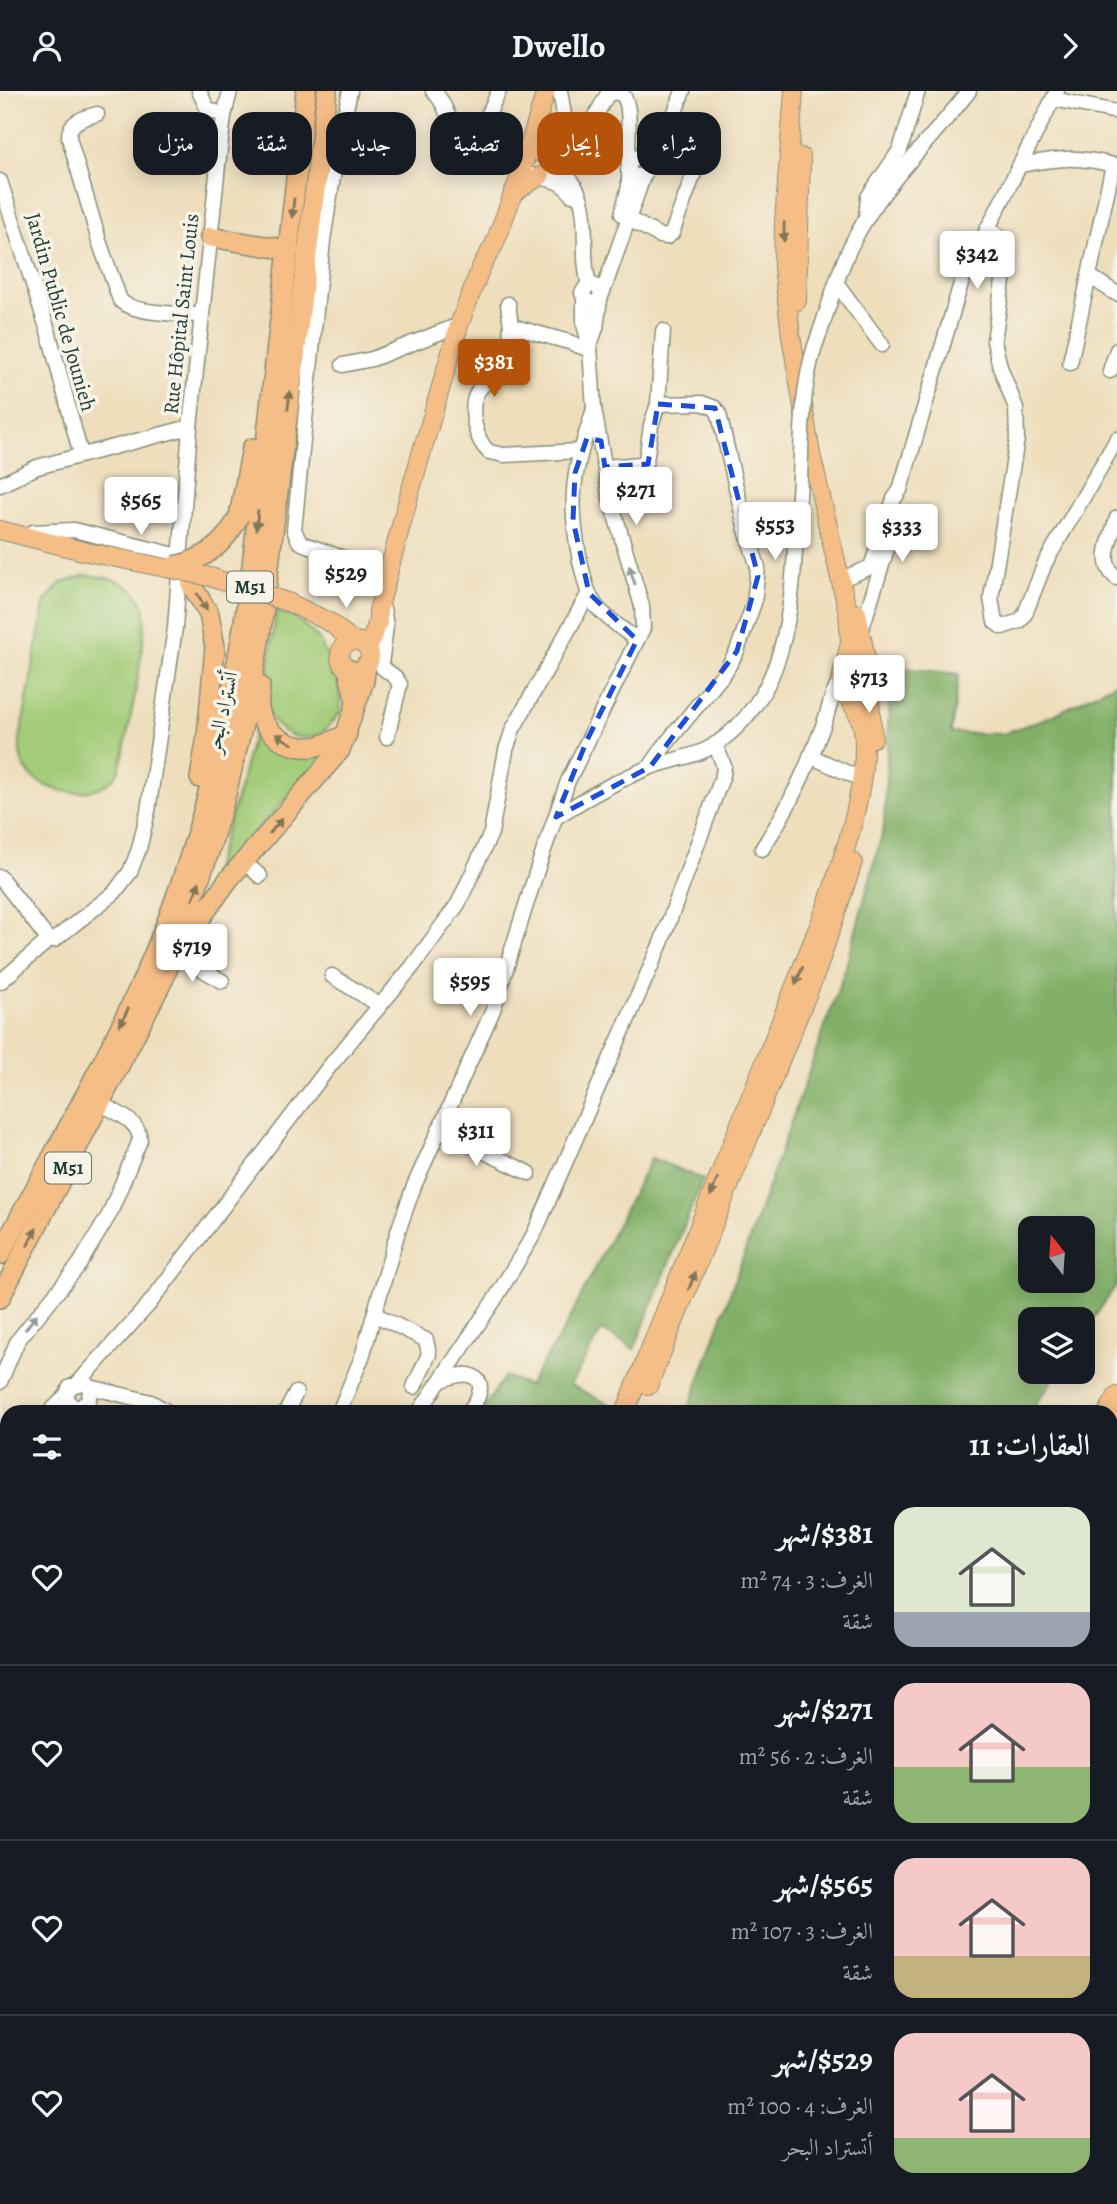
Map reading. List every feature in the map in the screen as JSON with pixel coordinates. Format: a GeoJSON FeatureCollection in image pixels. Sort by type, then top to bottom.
{"type":"FeatureCollection","features":[{"type":"Feature","properties":{"kind":"highway","name":"أتستراد البحر"},"geometry":{"type":"LineString","coordinates":[[0,1298],[164,978],[208,855],[225,798],[248,703],[261,631],[306,246],[306,91]]}},
{"type":"Feature","properties":{"kind":"highway","name":"أتستراد البحر"},"geometry":{"type":"LineString","coordinates":[[327,91],[328,112]]}},
{"type":"Feature","properties":{"kind":"highway","name":"أتستراد البحر"},"geometry":{"type":"LineString","coordinates":[[2,1247],[121,1025],[171,910],[196,838],[222,742],[241,650],[278,331],[306,246],[326,157]]}},
{"type":"Feature","properties":{"kind":"highway"},"geometry":{"type":"LineString","coordinates":[[211,237],[306,246]]}},
{"type":"Feature","properties":{"kind":"highway"},"geometry":{"type":"LineString","coordinates":[[196,838],[194,815],[207,736],[215,647],[214,633],[205,606],[183,566],[214,550],[224,541],[239,516],[262,382],[278,331]]}},
{"type":"Feature","properties":{"kind":"highway"},"geometry":{"type":"LineString","coordinates":[[261,631],[267,640],[259,709],[270,730],[285,742],[305,747],[317,746],[347,734]]}},
{"type":"Feature","properties":{"kind":"highway"},"geometry":{"type":"LineString","coordinates":[[164,978],[174,969],[200,919],[244,862],[332,762],[347,734],[356,702],[356,652]]}},
{"type":"Feature","properties":{"kind":"main road"},"geometry":{"type":"LineString","coordinates":[[531,151],[537,91]]}},
{"type":"Feature","properties":{"kind":"main road"},"geometry":{"type":"LineString","coordinates":[[523,161],[531,151],[547,91]]}},
{"type":"Feature","properties":{"kind":"main road"},"geometry":{"type":"LineString","coordinates":[[628,1405],[824,913],[842,863],[861,779],[863,728],[841,680],[850,643],[850,627],[811,454],[791,337],[783,266],[794,91]]}},
{"type":"Feature","properties":{"kind":"main road"},"geometry":{"type":"LineString","coordinates":[[641,1405],[838,913],[871,787],[873,742],[870,692],[861,631],[825,473],[797,307],[803,91]]}},
{"type":"Feature","properties":{"kind":"main road"},"geometry":{"type":"LineString","coordinates":[[481,267],[486,241],[514,175]]}},
{"type":"Feature","properties":{"kind":"main road"},"geometry":{"type":"LineString","coordinates":[[0,530],[183,566],[290,603],[331,623],[356,652],[378,622],[379,606],[413,479],[459,325],[481,267],[494,245],[513,193],[516,175]]}},
{"type":"Feature","properties":{"kind":"main road"},"geometry":{"type":"LineString","coordinates":[[513,193],[540,176]]}},
{"type":"Feature","properties":{"kind":"main road"},"geometry":{"type":"LineString","coordinates":[[0,523],[83,547]]}},
{"type":"Feature","properties":{"kind":"main road"},"geometry":{"type":"LineString","coordinates":[[850,699],[870,692]]}},
{"type":"Feature","properties":{"kind":"street"},"geometry":{"type":"LineString","coordinates":[[199,91],[207,108],[224,116]]}},
{"type":"Feature","properties":{"kind":"street","name":"Rue Hôpital Saint Louis"},"geometry":{"type":"LineString","coordinates":[[0,485],[37,467],[190,427],[224,116],[230,91]]}},
{"type":"Feature","properties":{"kind":"street"},"geometry":{"type":"LineString","coordinates":[[342,112],[350,91]]}},
{"type":"Feature","properties":{"kind":"street"},"geometry":{"type":"LineString","coordinates":[[433,91],[440,97],[456,130],[467,138],[481,126],[499,91]]}},
{"type":"Feature","properties":{"kind":"street"},"geometry":{"type":"LineString","coordinates":[[560,91],[565,121],[563,135],[568,142],[581,142],[604,98],[611,93],[619,93],[625,98],[627,130],[637,163]]}},
{"type":"Feature","properties":{"kind":"street"},"geometry":{"type":"LineString","coordinates":[[675,112],[683,91]]}},
{"type":"Feature","properties":{"kind":"street"},"geometry":{"type":"LineString","coordinates":[[866,218],[868,197],[900,150],[918,91]]}},
{"type":"Feature","properties":{"kind":"street"},"geometry":{"type":"LineString","coordinates":[[556,817],[592,795],[650,767],[684,758],[715,744],[743,720],[762,696],[775,673],[782,650],[790,604],[803,401],[811,355],[855,238],[866,218],[969,91]]}},
{"type":"Feature","properties":{"kind":"street"},"geometry":{"type":"LineString","coordinates":[[849,576],[871,567],[894,499],[900,490],[962,280],[1055,95],[1117,112]]}},
{"type":"Feature","properties":{"kind":"street"},"geometry":{"type":"LineString","coordinates":[[97,114],[75,122],[68,131],[99,241],[120,300],[129,308],[201,316]]}},
{"type":"Feature","properties":{"kind":"street"},"geometry":{"type":"LineString","coordinates":[[531,151],[571,180],[582,200],[585,211],[585,265],[592,292]]}},
{"type":"Feature","properties":{"kind":"street"},"geometry":{"type":"LineString","coordinates":[[1020,165],[1074,157],[1115,165],[1070,363]]}},
{"type":"Feature","properties":{"kind":"street"},"geometry":{"type":"LineString","coordinates":[[342,1405],[376,1315],[398,1231],[414,1186],[493,1010],[568,781],[643,628],[642,606],[619,533],[605,467],[594,409],[590,349],[584,324],[592,292],[602,272],[637,168]]}},
{"type":"Feature","properties":{"kind":"street"},"geometry":{"type":"LineString","coordinates":[[523,171],[553,179],[565,186],[574,200],[578,216],[579,268],[592,292]]}},
{"type":"Feature","properties":{"kind":"street"},"geometry":{"type":"LineString","coordinates":[[592,292],[629,219],[643,184],[640,175]]}},
{"type":"Feature","properties":{"kind":"street"},"geometry":{"type":"LineString","coordinates":[[629,219],[667,237],[672,233],[693,175]]}},
{"type":"Feature","properties":{"kind":"street","name":"Jardin Public de Jounieh"},"geometry":{"type":"LineString","coordinates":[[0,181],[49,334],[81,455]]}},
{"type":"Feature","properties":{"kind":"street"},"geometry":{"type":"LineString","coordinates":[[987,228],[996,233],[1005,248],[1006,261],[995,341],[1000,367],[1014,399],[1018,423],[991,598],[995,622],[1002,627],[1020,621],[1025,614],[1045,563],[1117,439]]}},
{"type":"Feature","properties":{"kind":"street"},"geometry":{"type":"LineString","coordinates":[[306,246],[295,530],[299,541],[304,544],[388,574]]}},
{"type":"Feature","properties":{"kind":"street"},"geometry":{"type":"LineString","coordinates":[[1089,276],[1117,294]]}},
{"type":"Feature","properties":{"kind":"street"},"geometry":{"type":"LineString","coordinates":[[837,284],[882,345]]}},
{"type":"Feature","properties":{"kind":"street"},"geometry":{"type":"LineString","coordinates":[[508,304],[511,326],[506,363],[478,389],[474,398],[475,425],[480,442],[489,453],[495,455],[582,445],[592,438],[601,441]]}},
{"type":"Feature","properties":{"kind":"street"},"geometry":{"type":"LineString","coordinates":[[344,365],[372,359],[459,325]]}},
{"type":"Feature","properties":{"kind":"street"},"geometry":{"type":"LineString","coordinates":[[511,326],[590,349]]}},
{"type":"Feature","properties":{"kind":"street"},"geometry":{"type":"LineString","coordinates":[[605,467],[646,461],[657,404],[663,331]]}},
{"type":"Feature","properties":{"kind":"street"},"geometry":{"type":"LineString","coordinates":[[1110,372],[1117,350]]}},
{"type":"Feature","properties":{"kind":"street"},"geometry":{"type":"LineString","coordinates":[[650,767],[725,672],[737,651],[754,603],[758,576],[756,555],[746,530],[719,414],[715,408],[702,403],[657,404]]}},
{"type":"Feature","properties":{"kind":"street"},"geometry":{"type":"LineString","coordinates":[[594,409],[582,445],[572,492],[573,520],[589,593],[596,606],[638,640]]}},
{"type":"Feature","properties":{"kind":"street"},"geometry":{"type":"LineString","coordinates":[[0,982],[50,939],[60,937],[114,893],[130,872],[139,849],[150,797],[183,566],[190,427]]}},
{"type":"Feature","properties":{"kind":"street"},"geometry":{"type":"LineString","coordinates":[[861,631],[886,555],[901,499],[900,490]]}},
{"type":"Feature","properties":{"kind":"street"},"geometry":{"type":"LineString","coordinates":[[1117,518],[1106,552],[1106,563],[1117,578]]}},
{"type":"Feature","properties":{"kind":"street"},"geometry":{"type":"LineString","coordinates":[[33,532],[74,530],[183,566]]}},
{"type":"Feature","properties":{"kind":"street"},"geometry":{"type":"LineString","coordinates":[[85,1385],[320,1078],[458,904],[491,833],[506,750],[513,730],[589,593]]}},
{"type":"Feature","properties":{"kind":"street"},"geometry":{"type":"LineString","coordinates":[[379,606],[386,627],[381,664],[398,680],[400,689],[387,737]]}},
{"type":"Feature","properties":{"kind":"street"},"geometry":{"type":"LineString","coordinates":[[762,849],[789,805],[841,680]]}},
{"type":"Feature","properties":{"kind":"street"},"geometry":{"type":"LineString","coordinates":[[424,1405],[495,1299],[534,1234],[562,1174],[661,943],[723,775],[724,766],[715,744]]}},
{"type":"Feature","properties":{"kind":"street"},"geometry":{"type":"LineString","coordinates":[[810,756],[861,779]]}},
{"type":"Feature","properties":{"kind":"street"},"geometry":{"type":"LineString","coordinates":[[244,862],[260,876]]}},
{"type":"Feature","properties":{"kind":"street"},"geometry":{"type":"LineString","coordinates":[[0,877],[50,939]]}},
{"type":"Feature","properties":{"kind":"street"},"geometry":{"type":"LineString","coordinates":[[181,957],[222,981]]}},
{"type":"Feature","properties":{"kind":"street"},"geometry":{"type":"LineString","coordinates":[[332,976],[379,1005]]}},
{"type":"Feature","properties":{"kind":"street"},"geometry":{"type":"LineString","coordinates":[[0,1382],[18,1340],[79,1265],[109,1215],[140,1140],[140,1133],[135,1125],[101,1104]]}},
{"type":"Feature","properties":{"kind":"street"},"geometry":{"type":"LineString","coordinates":[[439,1131],[529,1173]]}},
{"type":"Feature","properties":{"kind":"street"},"geometry":{"type":"LineString","coordinates":[[376,1315],[426,1340],[429,1354],[414,1387]]}},
{"type":"Feature","properties":{"kind":"street"},"geometry":{"type":"LineString","coordinates":[[441,1380],[462,1375],[477,1379],[480,1385],[479,1400],[474,1405]]}},
{"type":"Feature","properties":{"kind":"street"},"geometry":{"type":"LineString","coordinates":[[84,1405],[89,1400],[85,1385]]}},
{"type":"Feature","properties":{"kind":"street"},"geometry":{"type":"LineString","coordinates":[[57,1405],[70,1387],[85,1385],[155,1405]]}},
{"type":"Feature","properties":{"kind":"street"},"geometry":{"type":"LineString","coordinates":[[290,1405],[296,1393]]}},
{"type":"Feature","properties":{"kind":"street"},"geometry":{"type":"LineString","coordinates":[[66,1396],[69,1405]]}},
{"type":"Feature","properties":{"kind":"highlighted area"},"geometry":{"type":"Polygon","coordinates":[[[658,404],[715,408],[758,576],[737,651],[650,767],[556,817],[587,740],[637,640],[589,593],[573,520],[575,473],[587,438],[601,441],[605,467],[648,464],[658,404]]]}},
{"type":"Feature","properties":{"kind":"green space"},"geometry":{"type":"Polygon","coordinates":[[[86,575],[112,579],[128,586],[134,592],[144,607],[144,634],[118,772],[109,782],[98,788],[70,792],[42,784],[32,776],[21,759],[20,739],[45,601],[61,583],[86,575]]]}},
{"type":"Feature","properties":{"kind":"green space"},"geometry":{"type":"Polygon","coordinates":[[[276,611],[293,616],[318,638],[338,677],[341,711],[328,727],[313,736],[298,737],[288,734],[275,724],[268,710],[268,676],[276,611]]]}},
{"type":"Feature","properties":{"kind":"green space"},"geometry":{"type":"Polygon","coordinates":[[[891,667],[959,674],[951,733],[1003,734],[1056,714],[1117,682],[1117,1284],[1095,1316],[1095,1307],[1018,1307],[1018,1384],[1050,1384],[1036,1405],[690,1405],[845,970],[884,827],[891,667]]]}},
{"type":"Feature","properties":{"kind":"green space"},"geometry":{"type":"Polygon","coordinates":[[[255,727],[268,743],[284,753],[303,757],[322,752],[328,754],[258,828],[207,892],[240,786],[255,727]]]}},
{"type":"Feature","properties":{"kind":"green space"},"geometry":{"type":"Polygon","coordinates":[[[651,1158],[703,1179],[634,1349],[602,1330],[570,1385],[611,1405],[486,1405],[505,1376],[528,1386],[565,1328],[651,1158]]]}}]}
